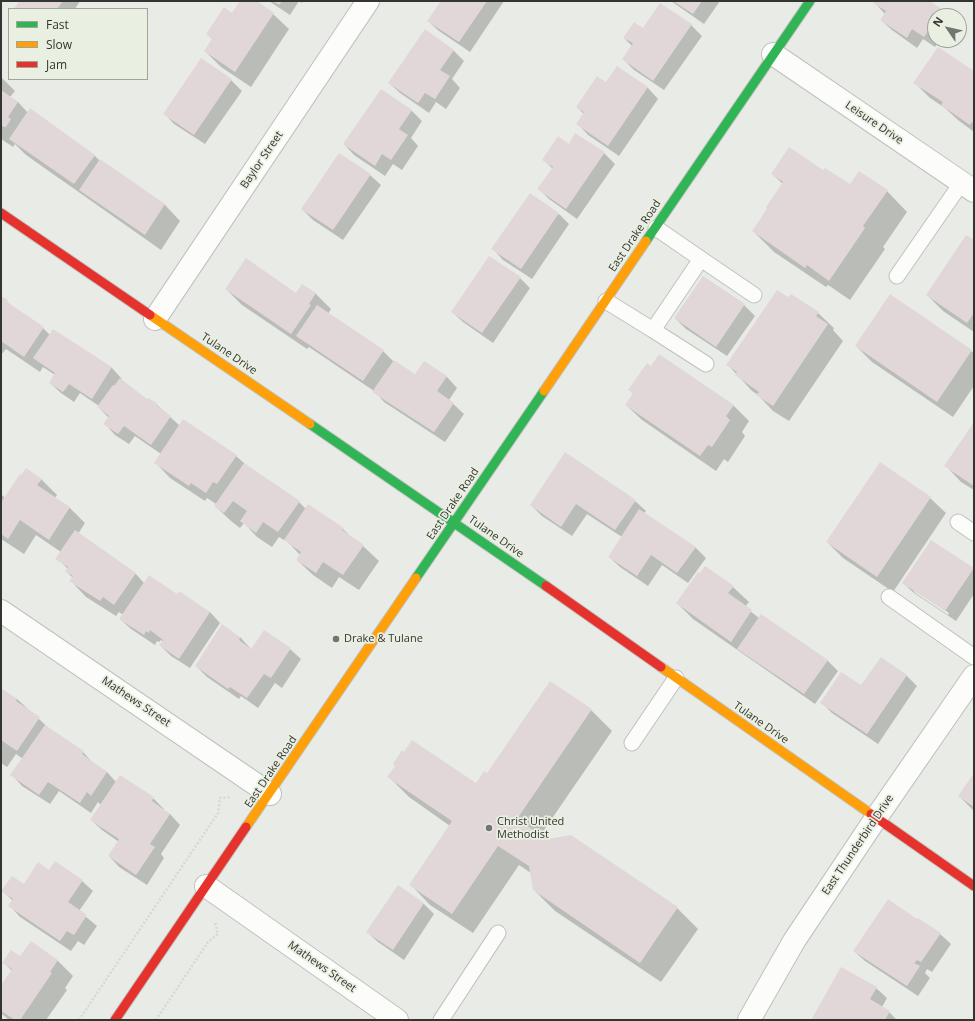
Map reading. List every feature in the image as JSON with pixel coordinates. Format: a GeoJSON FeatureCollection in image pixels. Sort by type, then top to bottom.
{"type":"FeatureCollection","features":[{"type":"Feature","properties":{"kind":"main road","name":"East Drake Road"},"geometry":{"type":"LineString","coordinates":[[115,1020],[810,1]]}},
{"type":"Feature","properties":{"kind":"main road","name":"Tulane Drive"},"geometry":{"type":"LineString","coordinates":[[1,213],[455,523],[974,886]]}},
{"type":"Feature","properties":{"kind":"street","name":"Baylor Street"},"geometry":{"type":"LineString","coordinates":[[155,318],[368,1]]}},
{"type":"Feature","properties":{"kind":"street","name":"Leisure Drive"},"geometry":{"type":"LineString","coordinates":[[774,54],[968,187]]}},
{"type":"Feature","properties":{"kind":"street","name":"Mathews Street"},"geometry":{"type":"LineString","coordinates":[[1,611],[270,794]]}},
{"type":"Feature","properties":{"kind":"street","name":"East Thunderbird Drive"},"geometry":{"type":"LineString","coordinates":[[749,1020],[794,941],[876,818],[974,676]]}},
{"type":"Feature","properties":{"kind":"street","name":"Mathews Street"},"geometry":{"type":"LineString","coordinates":[[206,886],[397,1020]]}},
{"type":"Feature","properties":{"kind":"lane"},"geometry":{"type":"LineString","coordinates":[[897,276],[968,187]]}},
{"type":"Feature","properties":{"kind":"lane"},"geometry":{"type":"LineString","coordinates":[[656,228],[754,295]]}},
{"type":"Feature","properties":{"kind":"lane"},"geometry":{"type":"LineString","coordinates":[[653,330],[701,259]]}},
{"type":"Feature","properties":{"kind":"lane"},"geometry":{"type":"LineString","coordinates":[[606,301],[706,364]]}},
{"type":"Feature","properties":{"kind":"lane"},"geometry":{"type":"LineString","coordinates":[[958,522],[974,532]]}},
{"type":"Feature","properties":{"kind":"lane"},"geometry":{"type":"LineString","coordinates":[[889,597],[974,657]]}},
{"type":"Feature","properties":{"kind":"lane"},"geometry":{"type":"LineString","coordinates":[[632,743],[676,678]]}},
{"type":"Feature","properties":{"kind":"lane"},"geometry":{"type":"LineString","coordinates":[[441,1020],[498,933]]}},
{"type":"Feature","properties":{"kind":"path"},"geometry":{"type":"LineString","coordinates":[[79,1020],[218,813],[220,798]]}},
{"type":"Feature","properties":{"kind":"path"},"geometry":{"type":"LineString","coordinates":[[156,1020],[208,942],[218,934]]}},
{"type":"Feature","properties":{"kind":"building"},"geometry":{"type":"Polygon","coordinates":[[[19,1],[63,1],[58,8],[15,8],[19,1]]]}},
{"type":"Feature","properties":{"kind":"building"},"geometry":{"type":"Polygon","coordinates":[[[240,1],[257,1],[274,13],[235,72],[204,51],[212,39],[206,34],[224,7],[232,13],[240,1]]]}},
{"type":"Feature","properties":{"kind":"building"},"geometry":{"type":"Polygon","coordinates":[[[273,1],[282,1],[279,5],[273,1]]]}},
{"type":"Feature","properties":{"kind":"building"},"geometry":{"type":"Polygon","coordinates":[[[441,1],[487,1],[459,42],[427,21],[441,1]]]}},
{"type":"Feature","properties":{"kind":"building"},"geometry":{"type":"Polygon","coordinates":[[[673,1],[702,1],[693,14],[673,1]]]}},
{"type":"Feature","properties":{"kind":"building"},"geometry":{"type":"Polygon","coordinates":[[[875,1],[930,1],[940,8],[927,8],[927,33],[924,37],[912,29],[907,38],[880,20],[886,11],[873,3],[875,1]]]}},
{"type":"Feature","properties":{"kind":"building"},"geometry":{"type":"Polygon","coordinates":[[[660,3],[692,24],[653,81],[622,59],[633,43],[623,38],[634,22],[643,28],[660,3]]]}},
{"type":"Feature","properties":{"kind":"building"},"geometry":{"type":"Polygon","coordinates":[[[425,29],[454,50],[440,70],[450,76],[435,99],[425,93],[418,103],[388,83],[425,29]]]}},
{"type":"Feature","properties":{"kind":"building"},"geometry":{"type":"Polygon","coordinates":[[[937,48],[974,71],[974,124],[972,122],[970,125],[941,105],[943,102],[913,83],[937,48]]]}},
{"type":"Feature","properties":{"kind":"building"},"geometry":{"type":"Polygon","coordinates":[[[201,58],[232,79],[194,135],[163,114],[201,58]]]}},
{"type":"Feature","properties":{"kind":"building"},"geometry":{"type":"Polygon","coordinates":[[[617,66],[648,87],[608,146],[576,124],[584,112],[576,107],[597,76],[606,82],[617,66]]]}},
{"type":"Feature","properties":{"kind":"building"},"geometry":{"type":"Polygon","coordinates":[[[381,89],[412,110],[399,129],[408,135],[391,160],[382,154],[375,166],[343,144],[381,89]]]}},
{"type":"Feature","properties":{"kind":"building"},"geometry":{"type":"Polygon","coordinates":[[[1,90],[18,102],[8,117],[11,119],[6,127],[1,125],[1,90]]]}},
{"type":"Feature","properties":{"kind":"building"},"geometry":{"type":"Polygon","coordinates":[[[30,108],[95,155],[74,184],[9,139],[30,108]]]}},
{"type":"Feature","properties":{"kind":"building"},"geometry":{"type":"Polygon","coordinates":[[[575,133],[605,152],[566,209],[537,189],[553,167],[542,160],[558,136],[569,144],[575,133]]]}},
{"type":"Feature","properties":{"kind":"building"},"geometry":{"type":"Polygon","coordinates":[[[789,147],[823,170],[825,168],[850,184],[859,171],[888,190],[863,226],[865,228],[829,281],[807,265],[805,268],[752,231],[783,182],[771,174],[789,147]]]}},
{"type":"Feature","properties":{"kind":"building"},"geometry":{"type":"Polygon","coordinates":[[[339,153],[371,174],[333,230],[301,209],[339,153]]]}},
{"type":"Feature","properties":{"kind":"building"},"geometry":{"type":"Polygon","coordinates":[[[100,159],[165,204],[145,235],[79,190],[100,159]]]}},
{"type":"Feature","properties":{"kind":"building"},"geometry":{"type":"Polygon","coordinates":[[[530,193],[559,213],[521,269],[491,249],[530,193]]]}},
{"type":"Feature","properties":{"kind":"building"},"geometry":{"type":"Polygon","coordinates":[[[966,235],[974,240],[974,313],[967,323],[926,295],[966,235]]]}},
{"type":"Feature","properties":{"kind":"building"},"geometry":{"type":"Polygon","coordinates":[[[489,256],[521,277],[482,333],[451,312],[489,256]]]}},
{"type":"Feature","properties":{"kind":"building"},"geometry":{"type":"Polygon","coordinates":[[[246,258],[296,293],[302,284],[316,293],[309,304],[311,305],[291,334],[225,289],[246,258]]]}},
{"type":"Feature","properties":{"kind":"building"},"geometry":{"type":"Polygon","coordinates":[[[703,276],[745,304],[716,347],[674,318],[703,276]]]}},
{"type":"Feature","properties":{"kind":"building"},"geometry":{"type":"Polygon","coordinates":[[[777,290],[788,297],[791,294],[819,312],[816,316],[828,324],[773,406],[756,395],[759,392],[735,375],[737,372],[726,365],[777,290]]]}},
{"type":"Feature","properties":{"kind":"building"},"geometry":{"type":"Polygon","coordinates":[[[890,294],[972,350],[937,402],[855,346],[890,294]]]}},
{"type":"Feature","properties":{"kind":"building"},"geometry":{"type":"Polygon","coordinates":[[[1,296],[8,300],[7,302],[44,327],[24,357],[1,341],[1,296]]]}},
{"type":"Feature","properties":{"kind":"building"},"geometry":{"type":"Polygon","coordinates":[[[317,305],[384,350],[363,381],[296,336],[317,305]]]}},
{"type":"Feature","properties":{"kind":"building"},"geometry":{"type":"Polygon","coordinates":[[[53,329],[112,367],[92,399],[69,384],[63,392],[49,383],[55,373],[33,358],[53,329]]]}},
{"type":"Feature","properties":{"kind":"building"},"geometry":{"type":"Polygon","coordinates":[[[659,354],[734,405],[726,416],[730,420],[712,447],[708,445],[700,456],[625,405],[633,393],[628,390],[647,363],[651,366],[659,354]]]}},
{"type":"Feature","properties":{"kind":"building"},"geometry":{"type":"Polygon","coordinates":[[[394,360],[415,374],[424,361],[447,376],[437,391],[454,403],[434,432],[372,392],[394,360]]]}},
{"type":"Feature","properties":{"kind":"building"},"geometry":{"type":"Polygon","coordinates":[[[120,378],[147,399],[148,398],[157,403],[156,405],[171,416],[151,445],[124,426],[118,434],[103,424],[109,416],[97,407],[120,378]]]}},
{"type":"Feature","properties":{"kind":"building"},"geometry":{"type":"Polygon","coordinates":[[[183,419],[237,455],[217,484],[213,482],[206,493],[191,483],[189,486],[154,463],[183,419]]]}},
{"type":"Feature","properties":{"kind":"building"},"geometry":{"type":"Polygon","coordinates":[[[974,422],[974,486],[944,466],[974,422]]]}},
{"type":"Feature","properties":{"kind":"building"},"geometry":{"type":"Polygon","coordinates":[[[565,452],[636,500],[615,530],[576,504],[561,527],[530,505],[565,452]]]}},
{"type":"Feature","properties":{"kind":"building"},"geometry":{"type":"Polygon","coordinates":[[[880,462],[931,497],[877,577],[826,542],[880,462]]]}},
{"type":"Feature","properties":{"kind":"building"},"geometry":{"type":"Polygon","coordinates":[[[244,463],[300,501],[278,532],[263,522],[256,533],[240,521],[247,511],[233,501],[224,513],[214,506],[244,463]]]}},
{"type":"Feature","properties":{"kind":"building"},"geometry":{"type":"Polygon","coordinates":[[[26,468],[42,479],[37,485],[70,507],[49,540],[20,520],[8,539],[1,534],[1,500],[2,501],[20,474],[21,475],[26,468]]]}},
{"type":"Feature","properties":{"kind":"building"},"geometry":{"type":"Polygon","coordinates":[[[308,504],[344,528],[342,530],[364,545],[343,575],[323,562],[316,573],[296,560],[301,552],[284,540],[308,504]]]}},
{"type":"Feature","properties":{"kind":"building"},"geometry":{"type":"Polygon","coordinates":[[[639,509],[696,547],[677,573],[651,555],[637,576],[608,557],[639,509]]]}},
{"type":"Feature","properties":{"kind":"building"},"geometry":{"type":"Polygon","coordinates":[[[75,530],[136,573],[114,605],[103,597],[100,601],[69,581],[73,576],[65,571],[68,567],[55,559],[75,530]]]}},
{"type":"Feature","properties":{"kind":"building"},"geometry":{"type":"Polygon","coordinates":[[[931,540],[974,568],[945,611],[902,583],[931,540]]]}},
{"type":"Feature","properties":{"kind":"building"},"geometry":{"type":"Polygon","coordinates":[[[705,566],[734,586],[728,593],[752,610],[731,642],[676,603],[698,572],[700,573],[705,566]]]}},
{"type":"Feature","properties":{"kind":"building"},"geometry":{"type":"Polygon","coordinates":[[[149,575],[177,594],[179,591],[210,612],[179,659],[159,645],[163,640],[150,630],[149,633],[146,631],[144,635],[119,619],[149,575]]]}},
{"type":"Feature","properties":{"kind":"building"},"geometry":{"type":"Polygon","coordinates":[[[761,614],[828,660],[804,694],[737,649],[761,614]]]}},
{"type":"Feature","properties":{"kind":"building"},"geometry":{"type":"Polygon","coordinates":[[[222,624],[240,637],[239,640],[251,649],[264,630],[291,648],[271,678],[264,674],[247,698],[230,687],[228,689],[195,666],[222,624]]]}},
{"type":"Feature","properties":{"kind":"building"},"geometry":{"type":"Polygon","coordinates":[[[881,657],[907,675],[867,734],[820,703],[841,672],[861,685],[881,657]]]}},
{"type":"Feature","properties":{"kind":"building","name":"Christ United Methodist"},"geometry":{"type":"Polygon","coordinates":[[[550,681],[592,709],[517,819],[547,839],[571,835],[678,907],[640,963],[533,890],[529,866],[498,846],[452,914],[409,885],[452,821],[387,777],[395,766],[393,764],[402,750],[404,752],[412,740],[476,783],[484,771],[487,773],[550,681]]]}},
{"type":"Feature","properties":{"kind":"building"},"geometry":{"type":"Polygon","coordinates":[[[1,688],[17,699],[16,701],[40,717],[17,751],[1,740],[1,688]]]}},
{"type":"Feature","properties":{"kind":"building"},"geometry":{"type":"Polygon","coordinates":[[[45,725],[84,751],[82,754],[107,772],[91,796],[87,792],[80,803],[48,782],[39,795],[10,775],[45,725]]]}},
{"type":"Feature","properties":{"kind":"building"},"geometry":{"type":"Polygon","coordinates":[[[974,773],[974,807],[958,796],[974,773]]]}},
{"type":"Feature","properties":{"kind":"building"},"geometry":{"type":"Polygon","coordinates":[[[120,775],[154,797],[152,801],[170,814],[150,844],[155,847],[136,875],[108,856],[119,839],[90,820],[120,775]]]}},
{"type":"Feature","properties":{"kind":"building"},"geometry":{"type":"Polygon","coordinates":[[[55,861],[83,880],[68,902],[87,915],[74,935],[67,931],[60,941],[8,906],[13,899],[1,891],[12,876],[24,884],[38,862],[49,870],[55,861]]]}},
{"type":"Feature","properties":{"kind":"building"},"geometry":{"type":"Polygon","coordinates":[[[398,885],[424,903],[393,950],[366,932],[398,885]]]}},
{"type":"Feature","properties":{"kind":"building"},"geometry":{"type":"Polygon","coordinates":[[[888,899],[941,933],[921,962],[917,960],[914,963],[920,966],[907,986],[853,951],[888,899]]]}},
{"type":"Feature","properties":{"kind":"building"},"geometry":{"type":"Polygon","coordinates":[[[31,941],[58,960],[50,972],[52,973],[20,1020],[15,1020],[1,1011],[1,985],[12,969],[2,963],[11,950],[20,956],[31,941]]]}},
{"type":"Feature","properties":{"kind":"building"},"geometry":{"type":"Polygon","coordinates":[[[841,967],[877,987],[870,999],[890,1011],[885,1020],[811,1020],[841,967]]]}},
{"type":"Feature","properties":{"kind":"traffic: fast"},"geometry":{"type":"LineString","coordinates":[[646,241],[810,1]]}},
{"type":"Feature","properties":{"kind":"traffic: fast"},"geometry":{"type":"LineString","coordinates":[[416,578],[544,391]]}},
{"type":"Feature","properties":{"kind":"traffic: fast"},"geometry":{"type":"LineString","coordinates":[[310,424],[546,586]]}},
{"type":"Feature","properties":{"kind":"traffic: slow"},"geometry":{"type":"LineString","coordinates":[[544,391],[646,241]]}},
{"type":"Feature","properties":{"kind":"traffic: slow"},"geometry":{"type":"LineString","coordinates":[[150,315],[310,424]]}},
{"type":"Feature","properties":{"kind":"traffic: slow"},"geometry":{"type":"LineString","coordinates":[[246,827],[416,578]]}},
{"type":"Feature","properties":{"kind":"traffic: slow"},"geometry":{"type":"LineString","coordinates":[[661,667],[871,814]]}},
{"type":"Feature","properties":{"kind":"traffic: jam"},"geometry":{"type":"LineString","coordinates":[[1,213],[150,315]]}},
{"type":"Feature","properties":{"kind":"traffic: jam"},"geometry":{"type":"LineString","coordinates":[[546,586],[661,667]]}},
{"type":"Feature","properties":{"kind":"traffic: jam"},"geometry":{"type":"LineString","coordinates":[[871,814],[974,886]]}},
{"type":"Feature","properties":{"kind":"traffic: jam"},"geometry":{"type":"LineString","coordinates":[[115,1020],[246,827]]}},
{"type":"Feature","properties":{"kind":"place","name":"Drake & Tulane"},"geometry":{"type":"Point","coordinates":[336,639]}},
{"type":"Feature","properties":{"kind":"place","name":"Christ United Methodist"},"geometry":{"type":"Point","coordinates":[489,828]}}]}
